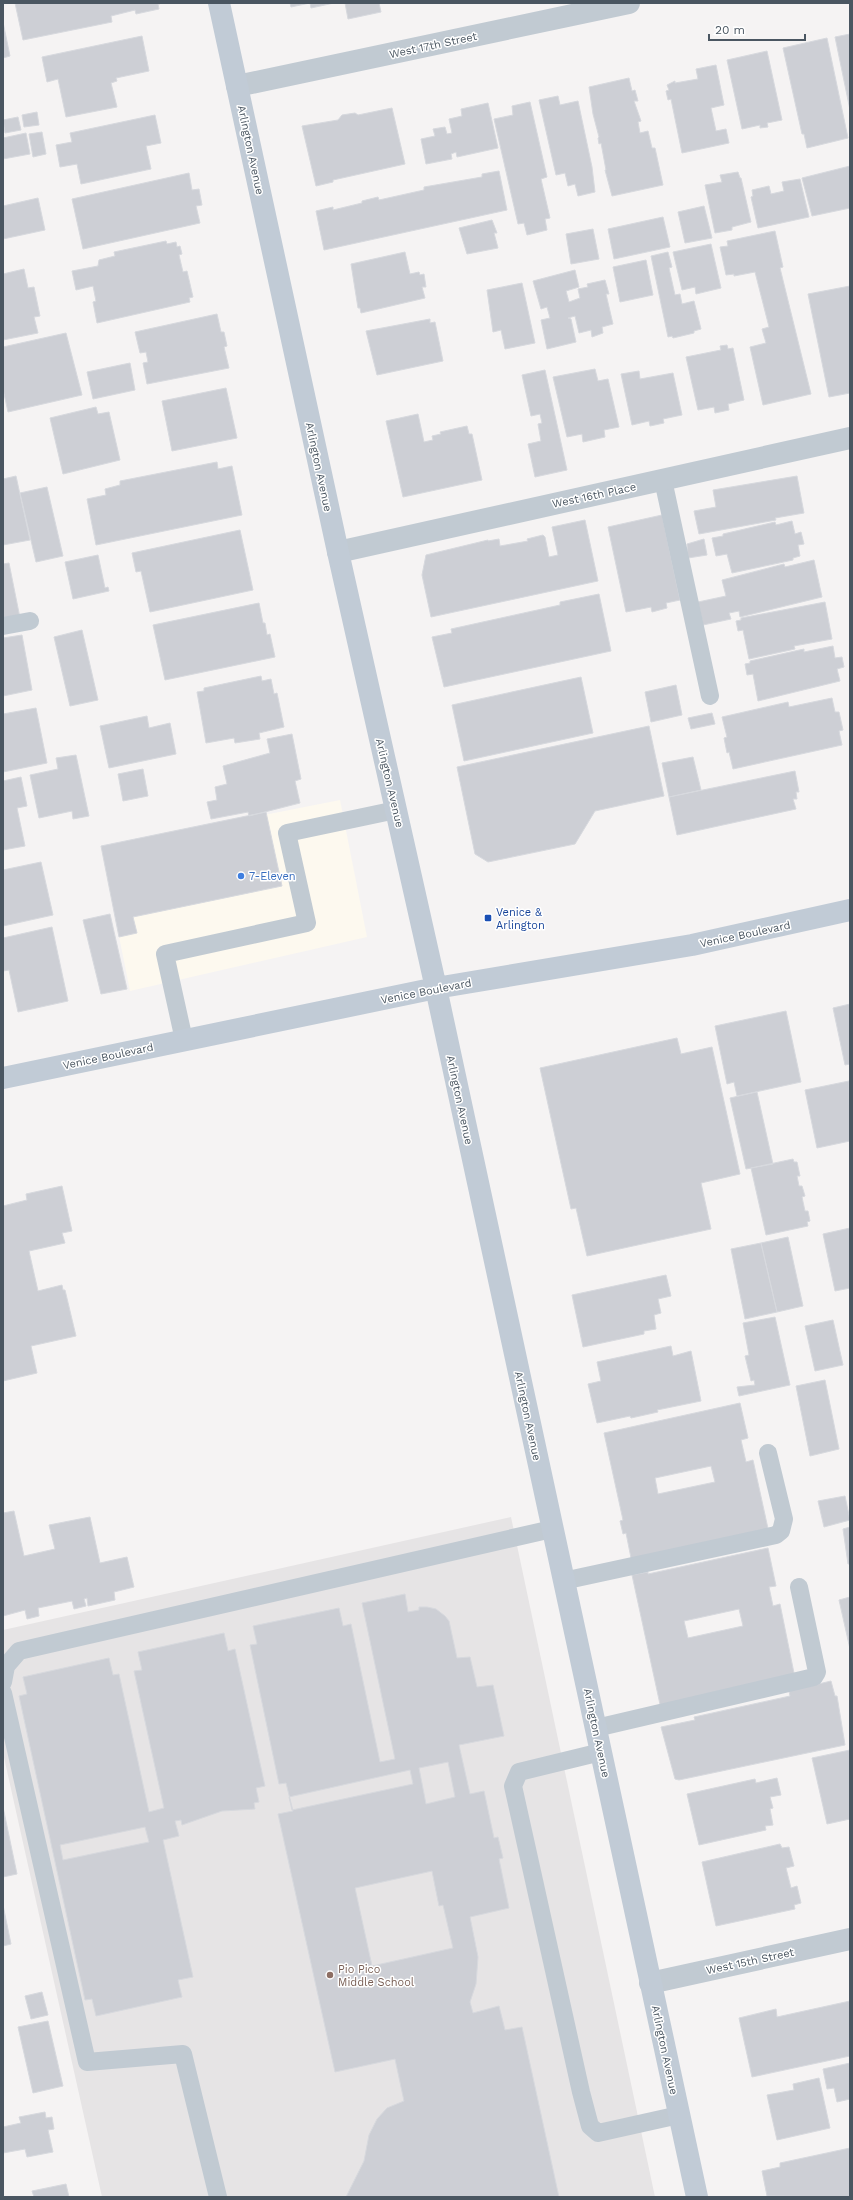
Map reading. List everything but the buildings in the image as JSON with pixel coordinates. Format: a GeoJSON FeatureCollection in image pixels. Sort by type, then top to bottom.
{"type":"FeatureCollection","features":[{"type":"Feature","properties":{"kind":"main road","name":"Arlington Avenue"},"geometry":{"type":"LineString","coordinates":[[219,3],[338,552],[436,988],[697,2197]]}},
{"type":"Feature","properties":{"kind":"main road","name":"Venice Boulevard"},"geometry":{"type":"LineString","coordinates":[[3,1078],[436,988],[692,946],[850,910]]}},
{"type":"Feature","properties":{"kind":"street","name":"West 17th Street"},"geometry":{"type":"LineString","coordinates":[[237,86],[629,3]]}},
{"type":"Feature","properties":{"kind":"street","name":"West 16th Place"},"geometry":{"type":"LineString","coordinates":[[338,552],[850,438]]}},
{"type":"Feature","properties":{"kind":"street","name":"West 15th Street"},"geometry":{"type":"LineString","coordinates":[[650,1982],[850,1940]]}},
{"type":"Feature","properties":{"kind":"lane"},"geometry":{"type":"LineString","coordinates":[[663,480],[710,696]]}},
{"type":"Feature","properties":{"kind":"lane"},"geometry":{"type":"LineString","coordinates":[[3,626],[30,621]]}},
{"type":"Feature","properties":{"kind":"lane"},"geometry":{"type":"LineString","coordinates":[[184,1040],[165,954],[307,923],[287,833],[396,810]]}},
{"type":"Feature","properties":{"kind":"lane"},"geometry":{"type":"LineString","coordinates":[[563,1581],[776,1535],[781,1531],[784,1520],[768,1453]]}},
{"type":"Feature","properties":{"kind":"lane"},"geometry":{"type":"LineString","coordinates":[[3,1682],[6,1666],[19,1651],[552,1530]]}},
{"type":"Feature","properties":{"kind":"lane"},"geometry":{"type":"LineString","coordinates":[[596,1728],[814,1678],[817,1672],[798,1587]]}},
{"type":"Feature","properties":{"kind":"lane"},"geometry":{"type":"LineString","coordinates":[[3,1693],[87,2062],[183,2054],[218,2197]]}},
{"type":"Feature","properties":{"kind":"lane"},"geometry":{"type":"LineString","coordinates":[[601,1752],[519,1772],[513,1786],[581,2092],[590,2126],[598,2133],[679,2115]]}},
{"type":"Feature","properties":{"kind":"shaded area"},"geometry":{"type":"Polygon","coordinates":[[[340,800],[367,937],[130,991],[101,847],[340,800]]]}},
{"type":"Feature","properties":{"kind":"shaded area","name":"Pio Pico Middle School"},"geometry":{"type":"Polygon","coordinates":[[[511,1517],[655,2197],[102,2197],[3,1753],[3,1630],[511,1517]]]}},
{"type":"Feature","properties":{"kind":"place","name":"7-Eleven"},"geometry":{"type":"Point","coordinates":[241,876]}},
{"type":"Feature","properties":{"kind":"place","name":"Venice & Arlington"},"geometry":{"type":"Point","coordinates":[488,918]}},
{"type":"Feature","properties":{"kind":"place","name":"Pio Pico Middle School"},"geometry":{"type":"Point","coordinates":[330,1975]}}]}
